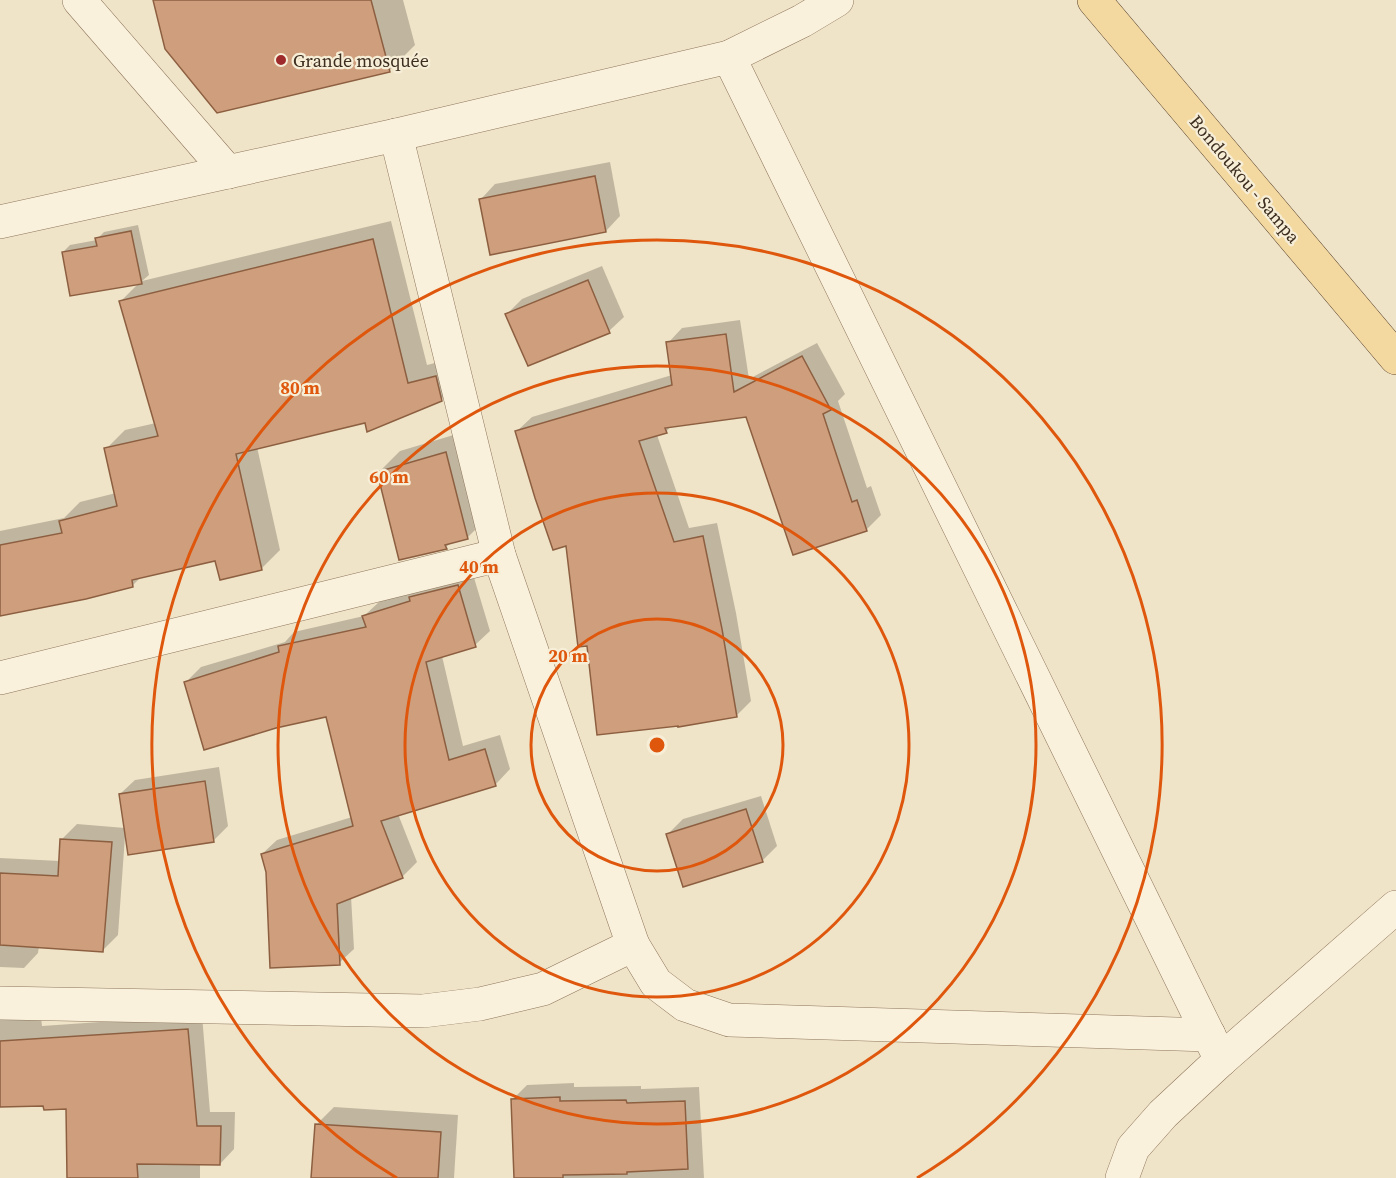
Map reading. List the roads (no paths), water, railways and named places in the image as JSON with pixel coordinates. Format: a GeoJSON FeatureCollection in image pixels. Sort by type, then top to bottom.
{"type":"FeatureCollection","features":[{"type":"Feature","properties":{"kind":"main road","name":"Bondoukou - Sampa"},"geometry":{"type":"LineString","coordinates":[[1094,0],[1396,358]]}},
{"type":"Feature","properties":{"kind":"street"},"geometry":{"type":"LineString","coordinates":[[79,0],[228,172]]}},
{"type":"Feature","properties":{"kind":"street"},"geometry":{"type":"LineString","coordinates":[[0,222],[396,135],[729,57],[802,21],[837,0]]}},
{"type":"Feature","properties":{"kind":"street"},"geometry":{"type":"LineString","coordinates":[[729,57],[1215,1048]]}},
{"type":"Feature","properties":{"kind":"street"},"geometry":{"type":"LineString","coordinates":[[396,135],[499,555],[633,945],[656,983],[685,1005],[729,1020],[1215,1048]]}},
{"type":"Feature","properties":{"kind":"street"},"geometry":{"type":"LineString","coordinates":[[0,678],[499,555]]}},
{"type":"Feature","properties":{"kind":"street"},"geometry":{"type":"LineString","coordinates":[[1122,1178],[1133,1148],[1215,1048],[1396,908]]}},
{"type":"Feature","properties":{"kind":"street"},"geometry":{"type":"LineString","coordinates":[[0,1003],[423,1011],[480,1004],[543,989],[633,945]]}},
{"type":"Feature","properties":{"kind":"place","name":"Grande mosquée"},"geometry":{"type":"Point","coordinates":[281,60]}}]}
